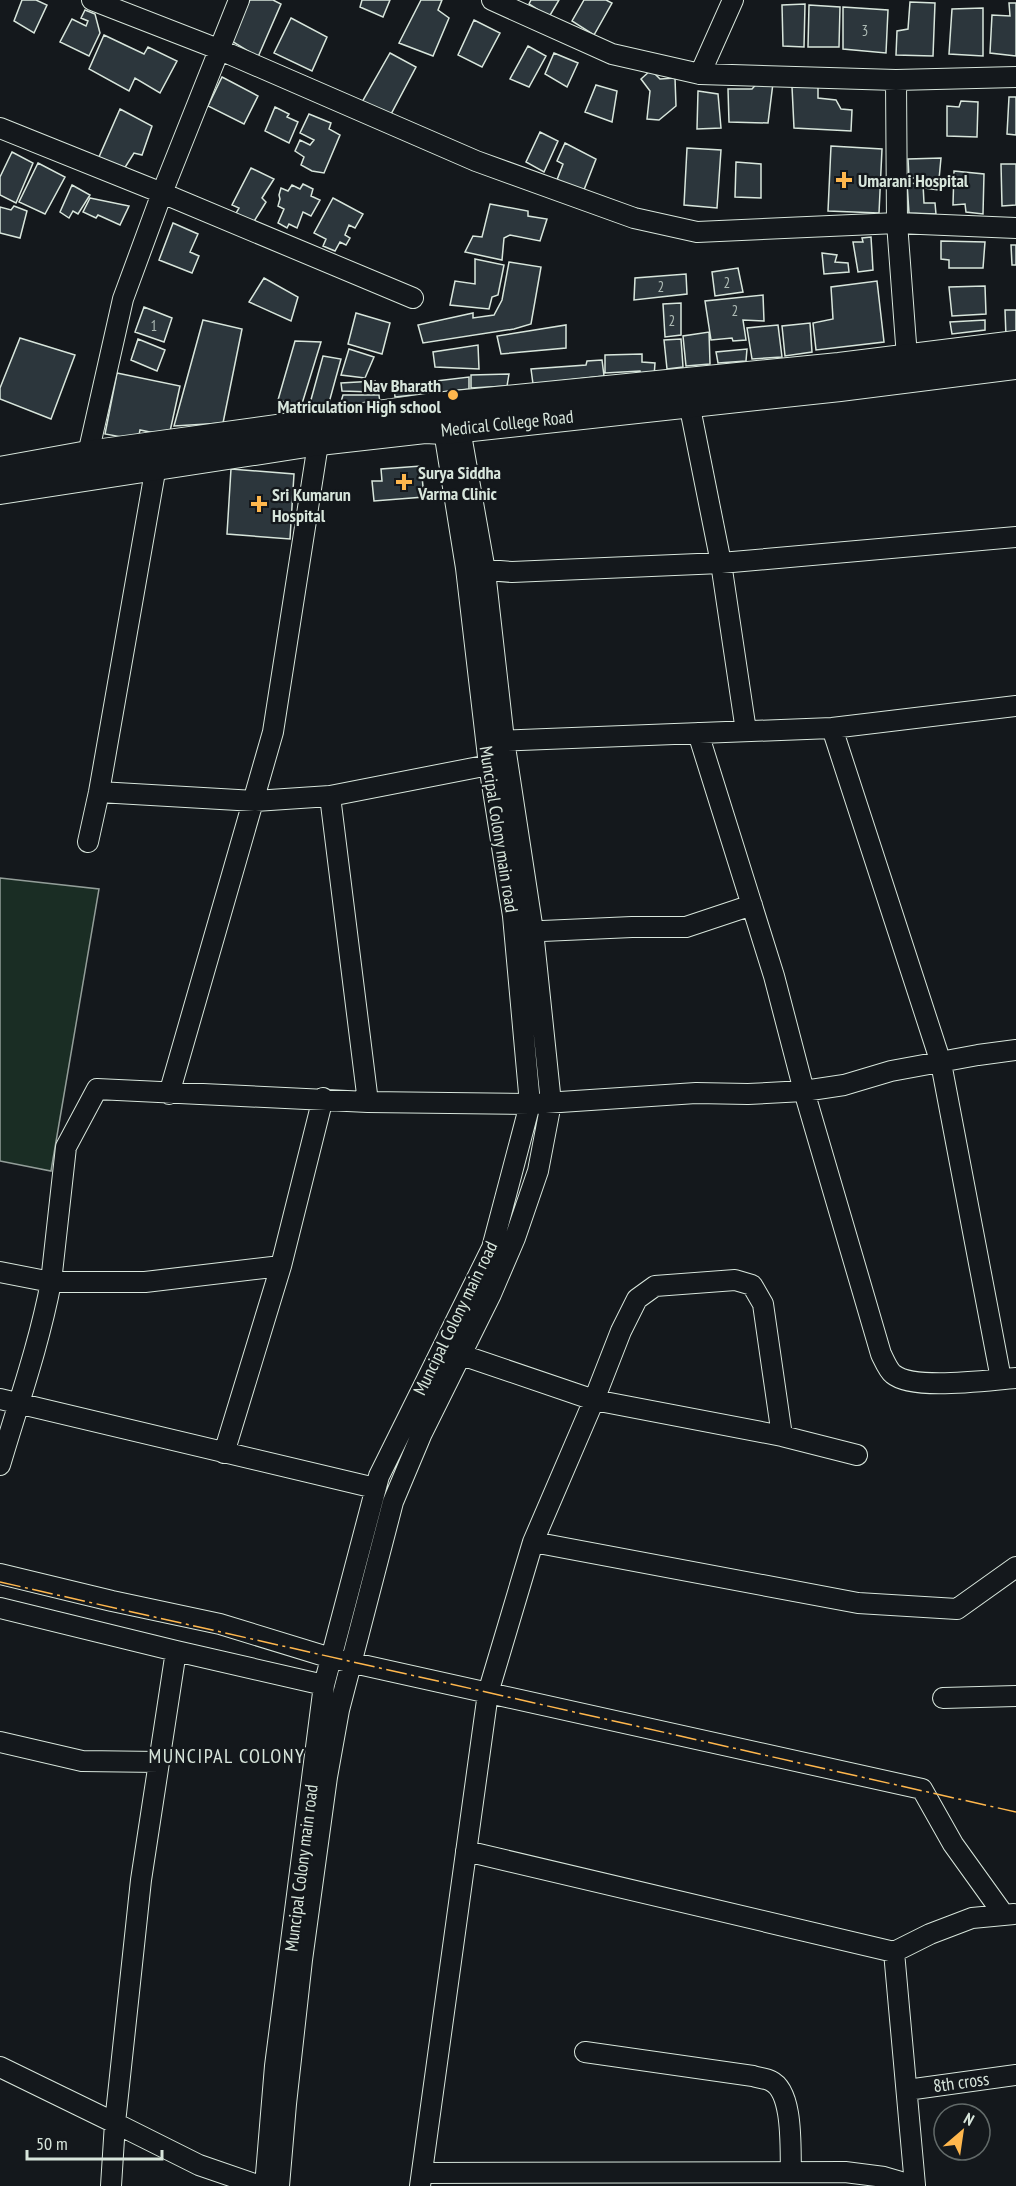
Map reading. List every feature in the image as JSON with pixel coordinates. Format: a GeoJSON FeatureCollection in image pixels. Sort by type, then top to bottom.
{"type":"FeatureCollection","features":[{"type":"Feature","properties":{"kind":"main road","name":"Medical College Road"},"geometry":{"type":"LineString","coordinates":[[0,491],[156,455],[320,432],[435,406],[839,366],[1016,344]]}},
{"type":"Feature","properties":{"kind":"main road","name":"Medical College Road"},"geometry":{"type":"LineString","coordinates":[[320,432],[452,430],[840,388],[1016,366]]}},
{"type":"Feature","properties":{"kind":"main road","name":"Medical College Road"},"geometry":{"type":"LineString","coordinates":[[0,470],[88,454],[156,455]]}},
{"type":"Feature","properties":{"kind":"street"},"geometry":{"type":"LineString","coordinates":[[92,0],[218,49],[476,161],[634,218],[697,232],[897,223],[1016,228]]}},
{"type":"Feature","properties":{"kind":"street"},"geometry":{"type":"LineString","coordinates":[[88,454],[123,299],[162,193],[239,0]]}},
{"type":"Feature","properties":{"kind":"street"},"geometry":{"type":"LineString","coordinates":[[492,0],[612,54],[700,74],[896,80],[1016,77]]}},
{"type":"Feature","properties":{"kind":"street"},"geometry":{"type":"LineString","coordinates":[[700,74],[733,0]]}},
{"type":"Feature","properties":{"kind":"street"},"geometry":{"type":"LineString","coordinates":[[896,80],[897,223],[907,357]]}},
{"type":"Feature","properties":{"kind":"street"},"geometry":{"type":"LineString","coordinates":[[0,128],[413,298]]}},
{"type":"Feature","properties":{"kind":"street"},"geometry":{"type":"LineString","coordinates":[[689,403],[721,563],[746,731]]}},
{"type":"Feature","properties":{"kind":"street","name":"Muncipal Colony main road"},"geometry":{"type":"LineString","coordinates":[[265,2186],[275,2066],[324,1685],[379,1476],[492,1248],[530,1104],[524,932],[489,765],[495,741],[476,570],[452,430],[435,406]]}},
{"type":"Feature","properties":{"kind":"street"},"geometry":{"type":"LineString","coordinates":[[169,1094],[273,732],[320,432]]}},
{"type":"Feature","properties":{"kind":"street"},"geometry":{"type":"LineString","coordinates":[[88,842],[99,792],[156,455]]}},
{"type":"Feature","properties":{"kind":"street"},"geometry":{"type":"LineString","coordinates":[[476,570],[512,572],[721,563],[1016,537]]}},
{"type":"Feature","properties":{"kind":"street"},"geometry":{"type":"LineString","coordinates":[[279,2186],[287,2093],[312,1891],[335,1732],[352,1662],[393,1502],[422,1433],[462,1355],[515,1238],[538,1171],[551,1103],[495,741],[832,728],[1016,706]]}},
{"type":"Feature","properties":{"kind":"street"},"geometry":{"type":"LineString","coordinates":[[698,733],[774,976],[804,1091],[881,1354],[892,1374],[910,1382],[930,1384],[1009,1379],[941,1063],[832,728]]}},
{"type":"Feature","properties":{"kind":"street"},"geometry":{"type":"LineString","coordinates":[[99,792],[255,801],[330,796],[489,765]]}},
{"type":"Feature","properties":{"kind":"street"},"geometry":{"type":"LineString","coordinates":[[330,796],[368,1102]]}},
{"type":"Feature","properties":{"kind":"street"},"geometry":{"type":"LineString","coordinates":[[524,932],[686,927],[752,905]]}},
{"type":"Feature","properties":{"kind":"street"},"geometry":{"type":"LineString","coordinates":[[0,1465],[9,1401],[32,1362],[51,1282],[66,1147],[96,1089],[169,1094],[323,1098],[368,1102],[530,1104],[696,1093],[748,1094],[804,1091],[844,1086],[891,1071],[1016,1050]]}},
{"type":"Feature","properties":{"kind":"street"},"geometry":{"type":"LineString","coordinates":[[224,1453],[281,1266],[323,1098]]}},
{"type":"Feature","properties":{"kind":"street"},"geometry":{"type":"LineString","coordinates":[[0,1272],[51,1282],[145,1282],[281,1266]]}},
{"type":"Feature","properties":{"kind":"street"},"geometry":{"type":"LineString","coordinates":[[782,1436],[764,1304],[752,1285],[735,1280],[655,1286],[636,1299],[533,1542],[488,1693],[421,2180],[845,2172],[884,2177],[915,2185],[894,1952]]}},
{"type":"Feature","properties":{"kind":"street"},"geometry":{"type":"LineString","coordinates":[[442,1348],[594,1400],[782,1436],[856,1455]]}},
{"type":"Feature","properties":{"kind":"street"},"geometry":{"type":"LineString","coordinates":[[9,1401],[375,1488]]}},
{"type":"Feature","properties":{"kind":"street"},"geometry":{"type":"LineString","coordinates":[[533,1542],[858,1603],[957,1609],[1016,1567]]}},
{"type":"Feature","properties":{"kind":"street"},"geometry":{"type":"LineString","coordinates":[[0,1574],[219,1624],[331,1658],[922,1790],[953,1844],[1010,1914]]}},
{"type":"Feature","properties":{"kind":"street"},"geometry":{"type":"LineString","coordinates":[[0,1608],[324,1685]]}},
{"type":"Feature","properties":{"kind":"street"},"geometry":{"type":"LineString","coordinates":[[111,2186],[121,2054],[141,1880],[176,1651]]}},
{"type":"Feature","properties":{"kind":"street"},"geometry":{"type":"LineString","coordinates":[[943,1698],[1016,1696]]}},
{"type":"Feature","properties":{"kind":"street"},"geometry":{"type":"LineString","coordinates":[[0,1742],[82,1761],[159,1762]]}},
{"type":"Feature","properties":{"kind":"street"},"geometry":{"type":"LineString","coordinates":[[466,1851],[894,1952],[930,1934],[972,1918],[1010,1914]]}},
{"type":"Feature","properties":{"kind":"street"},"geometry":{"type":"LineString","coordinates":[[585,2052],[753,2076],[773,2081],[784,2093],[791,2172]]}},
{"type":"Feature","properties":{"kind":"street"},"geometry":{"type":"LineString","coordinates":[[0,2067],[199,2165],[260,2186]]}},
{"type":"Feature","properties":{"kind":"street","name":"8th cross"},"geometry":{"type":"LineString","coordinates":[[907,2090],[1016,2075]]}},
{"type":"Feature","properties":{"kind":"green space"},"geometry":{"type":"Polygon","coordinates":[[[0,878],[99,889],[51,1171],[0,1161],[0,878]]]}},
{"type":"Feature","properties":{"kind":"building"},"geometry":{"type":"Polygon","coordinates":[[[22,0],[36,0],[47,5],[34,33],[14,21],[22,0]]]}},
{"type":"Feature","properties":{"kind":"building"},"geometry":{"type":"Polygon","coordinates":[[[250,0],[273,0],[281,4],[258,57],[230,40],[250,0]]]}},
{"type":"Feature","properties":{"kind":"building"},"geometry":{"type":"Polygon","coordinates":[[[362,0],[390,0],[383,17],[360,7],[362,0]]]}},
{"type":"Feature","properties":{"kind":"building"},"geometry":{"type":"Polygon","coordinates":[[[421,0],[442,0],[438,10],[449,18],[433,56],[399,43],[421,0]]]}},
{"type":"Feature","properties":{"kind":"building"},"geometry":{"type":"Polygon","coordinates":[[[531,0],[559,0],[549,17],[529,4],[531,0]]]}},
{"type":"Feature","properties":{"kind":"building"},"geometry":{"type":"Polygon","coordinates":[[[584,0],[606,0],[612,3],[594,35],[572,21],[584,0]]]}},
{"type":"Feature","properties":{"kind":"building"},"geometry":{"type":"Polygon","coordinates":[[[910,2],[935,3],[933,56],[896,55],[897,31],[908,29],[910,2]]]}},
{"type":"Feature","properties":{"kind":"building"},"geometry":{"type":"Polygon","coordinates":[[[1009,3],[1016,3],[1016,56],[990,53],[992,15],[1010,16],[1009,3]]]}},
{"type":"Feature","properties":{"kind":"building"},"geometry":{"type":"Polygon","coordinates":[[[805,4],[804,47],[783,46],[782,5],[805,4]]]}},
{"type":"Feature","properties":{"kind":"building"},"geometry":{"type":"Polygon","coordinates":[[[809,5],[840,7],[839,47],[808,47],[809,5]]]}},
{"type":"Feature","properties":{"kind":"building"},"geometry":{"type":"Polygon","coordinates":[[[843,7],[888,10],[886,53],[843,49],[843,7]]]}},
{"type":"Feature","properties":{"kind":"building"},"geometry":{"type":"Polygon","coordinates":[[[983,8],[983,56],[949,54],[952,9],[983,8]]]}},
{"type":"Feature","properties":{"kind":"building"},"geometry":{"type":"Polygon","coordinates":[[[85,10],[95,14],[100,33],[89,56],[60,42],[72,19],[86,26],[88,21],[81,18],[85,10]]]}},
{"type":"Feature","properties":{"kind":"building"},"geometry":{"type":"Polygon","coordinates":[[[291,18],[327,37],[312,71],[274,53],[291,18]]]}},
{"type":"Feature","properties":{"kind":"building"},"geometry":{"type":"Polygon","coordinates":[[[474,20],[500,33],[482,67],[458,55],[474,20]]]}},
{"type":"Feature","properties":{"kind":"building"},"geometry":{"type":"Polygon","coordinates":[[[104,35],[144,54],[148,47],[177,61],[160,93],[135,78],[129,91],[89,69],[104,35]]]}},
{"type":"Feature","properties":{"kind":"building"},"geometry":{"type":"Polygon","coordinates":[[[528,46],[546,56],[529,87],[510,79],[528,46]]]}},
{"type":"Feature","properties":{"kind":"building"},"geometry":{"type":"Polygon","coordinates":[[[390,53],[416,67],[390,116],[361,104],[390,53]]]}},
{"type":"Feature","properties":{"kind":"building"},"geometry":{"type":"Polygon","coordinates":[[[554,53],[578,63],[567,87],[545,74],[554,53]]]}},
{"type":"Feature","properties":{"kind":"building"},"geometry":{"type":"Polygon","coordinates":[[[651,70],[660,79],[675,78],[676,106],[659,120],[647,119],[650,91],[641,79],[651,70]]]}},
{"type":"Feature","properties":{"kind":"building"},"geometry":{"type":"Polygon","coordinates":[[[222,77],[258,96],[244,124],[208,106],[222,77]]]}},
{"type":"Feature","properties":{"kind":"building"},"geometry":{"type":"Polygon","coordinates":[[[760,80],[773,83],[768,123],[729,122],[728,89],[752,89],[760,80]]]}},
{"type":"Feature","properties":{"kind":"building"},"geometry":{"type":"Polygon","coordinates":[[[596,85],[617,91],[612,122],[585,112],[596,85]]]}},
{"type":"Feature","properties":{"kind":"building"},"geometry":{"type":"Polygon","coordinates":[[[818,85],[818,98],[836,100],[841,109],[852,110],[851,131],[794,128],[792,87],[818,85]]]}},
{"type":"Feature","properties":{"kind":"building"},"geometry":{"type":"Polygon","coordinates":[[[698,91],[718,94],[721,128],[697,129],[698,91]]]}},
{"type":"Feature","properties":{"kind":"building"},"geometry":{"type":"Polygon","coordinates":[[[1009,97],[1016,97],[1016,135],[1007,134],[1009,97]]]}},
{"type":"Feature","properties":{"kind":"building"},"geometry":{"type":"Polygon","coordinates":[[[961,101],[978,102],[977,137],[947,136],[947,106],[959,107],[961,101]]]}},
{"type":"Feature","properties":{"kind":"building"},"geometry":{"type":"Polygon","coordinates":[[[275,107],[289,114],[287,117],[298,122],[289,143],[265,131],[275,107]]]}},
{"type":"Feature","properties":{"kind":"building"},"geometry":{"type":"Polygon","coordinates":[[[120,109],[152,126],[142,155],[134,153],[124,169],[99,157],[120,109]]]}},
{"type":"Feature","properties":{"kind":"building"},"geometry":{"type":"Polygon","coordinates":[[[309,114],[331,123],[329,129],[340,135],[324,173],[312,171],[301,165],[304,157],[295,151],[300,140],[310,145],[314,140],[300,133],[309,114]]]}},
{"type":"Feature","properties":{"kind":"building"},"geometry":{"type":"Polygon","coordinates":[[[540,132],[558,141],[544,172],[526,162],[540,132]]]}},
{"type":"Feature","properties":{"kind":"building"},"geometry":{"type":"Polygon","coordinates":[[[565,143],[596,159],[582,195],[555,185],[563,164],[557,161],[565,143]]]}},
{"type":"Feature","properties":{"kind":"building"},"geometry":{"type":"Polygon","coordinates":[[[831,146],[882,149],[879,213],[828,211],[831,146]]]}},
{"type":"Feature","properties":{"kind":"building"},"geometry":{"type":"Polygon","coordinates":[[[687,148],[721,150],[717,208],[684,205],[687,148]]]}},
{"type":"Feature","properties":{"kind":"building"},"geometry":{"type":"Polygon","coordinates":[[[12,152],[33,163],[16,203],[0,195],[0,177],[12,152]]]}},
{"type":"Feature","properties":{"kind":"building"},"geometry":{"type":"Polygon","coordinates":[[[941,158],[938,190],[925,188],[924,178],[909,178],[908,159],[941,158]]]}},
{"type":"Feature","properties":{"kind":"building"},"geometry":{"type":"Polygon","coordinates":[[[736,162],[761,164],[761,198],[735,197],[736,162]]]}},
{"type":"Feature","properties":{"kind":"building"},"geometry":{"type":"Polygon","coordinates":[[[38,163],[65,177],[45,214],[19,202],[38,163]]]}},
{"type":"Feature","properties":{"kind":"building"},"geometry":{"type":"Polygon","coordinates":[[[1001,164],[1016,164],[1016,205],[1002,206],[1001,164]]]}},
{"type":"Feature","properties":{"kind":"building"},"geometry":{"type":"Polygon","coordinates":[[[251,168],[274,179],[262,198],[266,202],[253,223],[235,215],[239,208],[232,205],[251,168]]]}},
{"type":"Feature","properties":{"kind":"building"},"geometry":{"type":"Polygon","coordinates":[[[954,171],[984,174],[983,214],[966,212],[965,204],[953,205],[954,171]]]}},
{"type":"Feature","properties":{"kind":"building"},"geometry":{"type":"Polygon","coordinates":[[[907,183],[923,184],[924,203],[935,203],[936,214],[909,213],[907,183]]]}},
{"type":"Feature","properties":{"kind":"building"},"geometry":{"type":"Polygon","coordinates":[[[303,184],[313,189],[311,196],[320,200],[311,216],[303,212],[297,228],[289,224],[287,228],[278,223],[284,209],[278,206],[281,188],[288,191],[292,185],[300,189],[303,184]]]}},
{"type":"Feature","properties":{"kind":"building"},"geometry":{"type":"Polygon","coordinates":[[[72,185],[90,195],[78,214],[73,211],[69,218],[60,212],[72,185]]]}},
{"type":"Feature","properties":{"kind":"building"},"geometry":{"type":"Polygon","coordinates":[[[90,198],[129,206],[120,225],[98,215],[96,218],[83,212],[90,198]]]}},
{"type":"Feature","properties":{"kind":"building"},"geometry":{"type":"Polygon","coordinates":[[[333,198],[363,214],[355,228],[349,225],[345,235],[350,238],[346,245],[340,242],[335,251],[323,246],[326,239],[314,233],[333,198]]]}},
{"type":"Feature","properties":{"kind":"building"},"geometry":{"type":"Polygon","coordinates":[[[490,204],[528,211],[528,216],[547,219],[540,241],[510,235],[504,238],[502,260],[465,252],[473,236],[482,237],[490,204]]]}},
{"type":"Feature","properties":{"kind":"building"},"geometry":{"type":"Polygon","coordinates":[[[14,206],[27,211],[20,238],[0,233],[0,207],[11,210],[14,206]]]}},
{"type":"Feature","properties":{"kind":"building"},"geometry":{"type":"Polygon","coordinates":[[[173,223],[198,234],[190,252],[199,256],[192,273],[159,260],[173,223]]]}},
{"type":"Feature","properties":{"kind":"building"},"geometry":{"type":"Polygon","coordinates":[[[871,237],[873,270],[858,272],[853,242],[863,242],[862,238],[871,237]]]}},
{"type":"Feature","properties":{"kind":"building"},"geometry":{"type":"Polygon","coordinates":[[[941,241],[985,242],[983,268],[949,268],[949,260],[941,259],[941,241]]]}},
{"type":"Feature","properties":{"kind":"building"},"geometry":{"type":"Polygon","coordinates":[[[1011,245],[1016,245],[1016,265],[1012,265],[1011,245]]]}},
{"type":"Feature","properties":{"kind":"building"},"geometry":{"type":"Polygon","coordinates":[[[822,253],[837,255],[835,262],[848,263],[849,272],[824,274],[822,253]]]}},
{"type":"Feature","properties":{"kind":"building"},"geometry":{"type":"Polygon","coordinates":[[[475,259],[504,265],[498,295],[492,297],[489,309],[450,305],[455,281],[475,284],[475,259]]]}},
{"type":"Feature","properties":{"kind":"building"},"geometry":{"type":"Polygon","coordinates":[[[509,262],[541,267],[531,324],[514,329],[423,343],[418,325],[473,313],[473,318],[494,315],[502,300],[509,262]]]}},
{"type":"Feature","properties":{"kind":"building"},"geometry":{"type":"Polygon","coordinates":[[[738,268],[743,292],[715,296],[712,272],[738,268]]]}},
{"type":"Feature","properties":{"kind":"building"},"geometry":{"type":"Polygon","coordinates":[[[686,274],[687,294],[634,300],[635,278],[686,274]]]}},
{"type":"Feature","properties":{"kind":"building"},"geometry":{"type":"Polygon","coordinates":[[[264,278],[298,297],[291,321],[249,302],[264,278]]]}},
{"type":"Feature","properties":{"kind":"building"},"geometry":{"type":"Polygon","coordinates":[[[877,281],[884,342],[816,350],[813,323],[833,319],[831,287],[877,281]]]}},
{"type":"Feature","properties":{"kind":"building"},"geometry":{"type":"Polygon","coordinates":[[[985,286],[986,314],[952,316],[949,287],[985,286]]]}},
{"type":"Feature","properties":{"kind":"building"},"geometry":{"type":"Polygon","coordinates":[[[763,295],[764,321],[743,320],[746,340],[733,341],[732,338],[711,340],[705,301],[763,295]]]}},
{"type":"Feature","properties":{"kind":"building"},"geometry":{"type":"Polygon","coordinates":[[[681,303],[681,335],[665,337],[663,304],[681,303]]]}},
{"type":"Feature","properties":{"kind":"building"},"geometry":{"type":"Polygon","coordinates":[[[144,307],[172,318],[164,342],[135,332],[144,307]]]}},
{"type":"Feature","properties":{"kind":"building"},"geometry":{"type":"Polygon","coordinates":[[[1005,310],[1016,310],[1016,337],[1006,337],[1005,310]]]}},
{"type":"Feature","properties":{"kind":"building"},"geometry":{"type":"Polygon","coordinates":[[[356,313],[390,323],[382,354],[348,344],[356,313]]]}},
{"type":"Feature","properties":{"kind":"building"},"geometry":{"type":"Polygon","coordinates":[[[203,320],[242,329],[223,423],[174,426],[203,320]]]}},
{"type":"Feature","properties":{"kind":"building"},"geometry":{"type":"Polygon","coordinates":[[[985,320],[985,330],[952,334],[950,322],[985,320]]]}},
{"type":"Feature","properties":{"kind":"building"},"geometry":{"type":"Polygon","coordinates":[[[810,323],[812,352],[785,356],[782,326],[810,323]]]}},
{"type":"Feature","properties":{"kind":"building"},"geometry":{"type":"Polygon","coordinates":[[[566,325],[566,348],[501,354],[497,336],[566,325]]]}},
{"type":"Feature","properties":{"kind":"building"},"geometry":{"type":"Polygon","coordinates":[[[778,325],[782,357],[752,359],[747,328],[778,325]]]}},
{"type":"Feature","properties":{"kind":"building"},"geometry":{"type":"Polygon","coordinates":[[[709,332],[710,364],[686,366],[683,336],[709,332]]]}},
{"type":"Feature","properties":{"kind":"building"},"geometry":{"type":"Polygon","coordinates":[[[20,338],[75,355],[51,419],[0,399],[0,388],[20,338]]]}},
{"type":"Feature","properties":{"kind":"building"},"geometry":{"type":"Polygon","coordinates":[[[138,339],[165,350],[157,371],[131,360],[138,339]]]}},
{"type":"Feature","properties":{"kind":"building"},"geometry":{"type":"Polygon","coordinates":[[[681,339],[683,367],[667,369],[664,340],[681,339]]]}},
{"type":"Feature","properties":{"kind":"building"},"geometry":{"type":"Polygon","coordinates":[[[295,341],[321,342],[301,407],[278,400],[295,341]]]}},
{"type":"Feature","properties":{"kind":"building"},"geometry":{"type":"Polygon","coordinates":[[[478,345],[479,369],[435,367],[433,352],[478,345]]]}},
{"type":"Feature","properties":{"kind":"building"},"geometry":{"type":"Polygon","coordinates":[[[349,349],[374,357],[365,378],[341,375],[349,349]]]}},
{"type":"Feature","properties":{"kind":"building"},"geometry":{"type":"Polygon","coordinates":[[[747,349],[746,361],[718,363],[716,352],[747,349]]]}},
{"type":"Feature","properties":{"kind":"building"},"geometry":{"type":"Polygon","coordinates":[[[642,354],[642,362],[655,363],[654,377],[642,378],[640,371],[605,373],[605,355],[642,354]]]}},
{"type":"Feature","properties":{"kind":"building"},"geometry":{"type":"Polygon","coordinates":[[[323,356],[341,359],[327,410],[309,407],[323,356]]]}},
{"type":"Feature","properties":{"kind":"building"},"geometry":{"type":"Polygon","coordinates":[[[602,360],[604,376],[533,384],[531,369],[586,365],[587,361],[602,360]]]}},
{"type":"Feature","properties":{"kind":"building"},"geometry":{"type":"Polygon","coordinates":[[[117,373],[180,386],[169,436],[140,430],[138,440],[105,434],[117,373]]]}},
{"type":"Feature","properties":{"kind":"building"},"geometry":{"type":"Polygon","coordinates":[[[509,374],[507,386],[471,388],[471,375],[509,374]]]}},
{"type":"Feature","properties":{"kind":"building"},"geometry":{"type":"Polygon","coordinates":[[[469,377],[469,389],[395,397],[394,386],[469,377]]]}},
{"type":"Feature","properties":{"kind":"building"},"geometry":{"type":"Polygon","coordinates":[[[375,381],[373,392],[342,391],[341,383],[375,381]]]}},
{"type":"Feature","properties":{"kind":"building"},"geometry":{"type":"Polygon","coordinates":[[[343,395],[379,395],[380,404],[340,405],[343,395]]]}},
{"type":"Feature","properties":{"kind":"building"},"geometry":{"type":"Polygon","coordinates":[[[421,466],[424,497],[374,501],[372,481],[382,481],[381,469],[421,466]]]}},
{"type":"Feature","properties":{"kind":"building"},"geometry":{"type":"Polygon","coordinates":[[[231,469],[294,474],[290,539],[227,534],[231,469]]]}},
{"type":"Feature","properties":{"kind":"power"},"geometry":{"type":"LineString","coordinates":[[0,1582],[1016,1812]]}},
{"type":"Feature","properties":{"kind":"place","name":"Umarani Hospital"},"geometry":{"type":"Point","coordinates":[844,180]}},
{"type":"Feature","properties":{"kind":"place","name":"Nav Bharath Matriculation High school"},"geometry":{"type":"Point","coordinates":[453,395]}},
{"type":"Feature","properties":{"kind":"place","name":"Surya Siddha Varma Clinic"},"geometry":{"type":"Point","coordinates":[404,482]}},
{"type":"Feature","properties":{"kind":"place","name":"Sri Kumarun Hospital"},"geometry":{"type":"Point","coordinates":[259,504]}},
{"type":"Feature","properties":{"kind":"district","name":"MUNCIPAL COLONY"},"geometry":{"type":"Point","coordinates":[227,1756]}}]}
